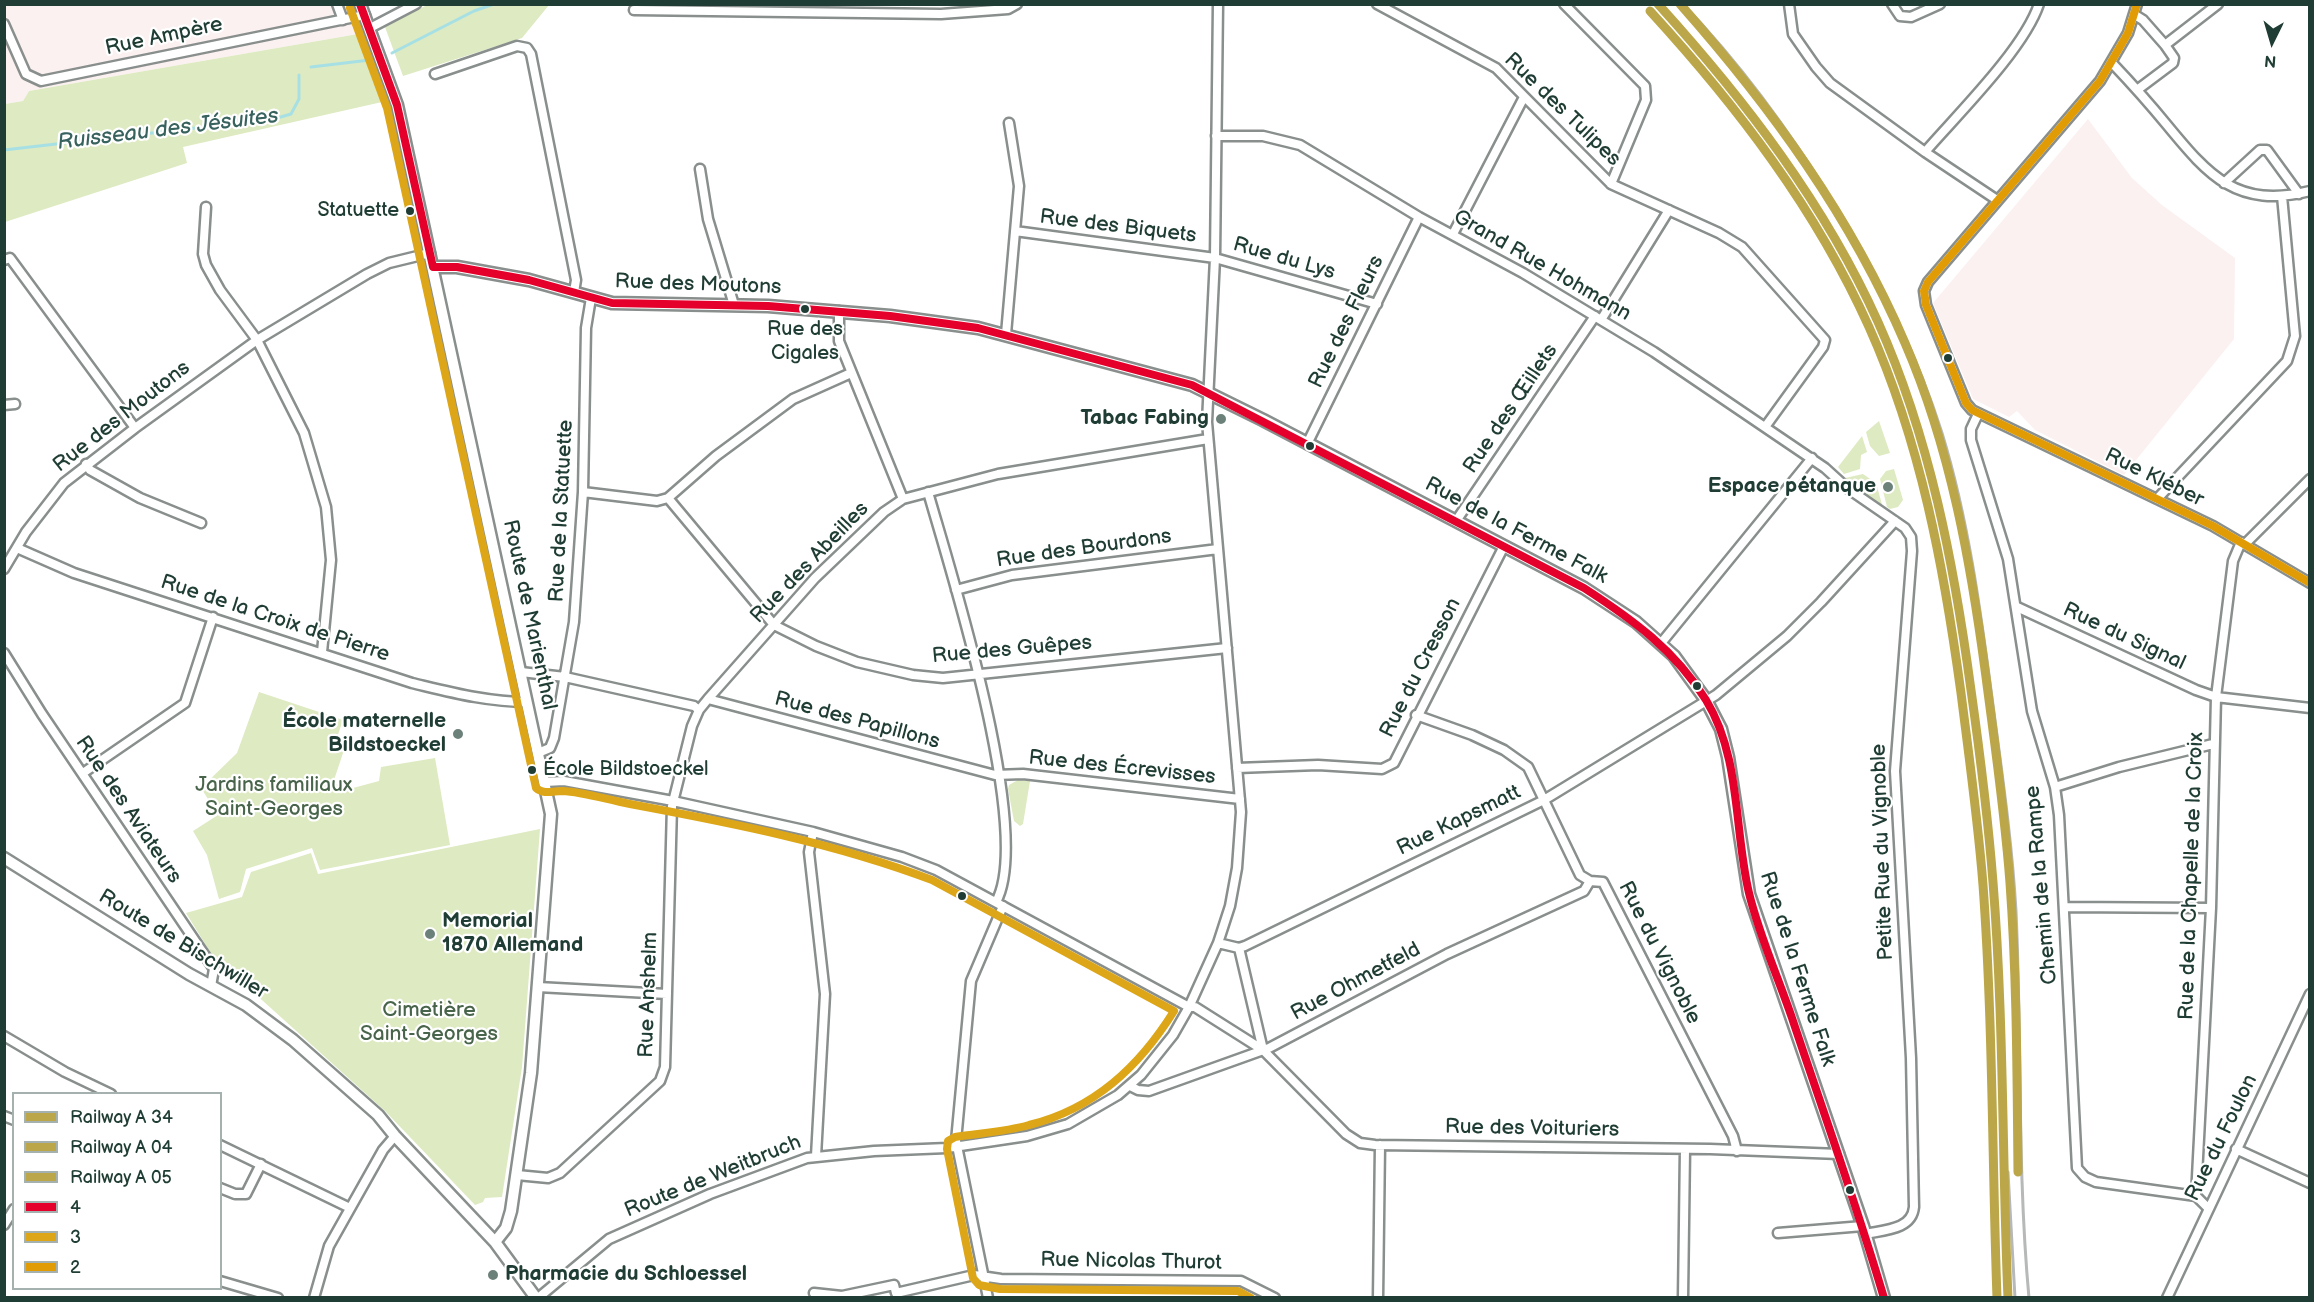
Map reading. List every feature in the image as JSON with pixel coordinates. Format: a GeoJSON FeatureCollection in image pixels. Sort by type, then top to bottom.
{"type":"FeatureCollection","features":[{"type":"Feature","properties":{"kind":"street"},"geometry":{"type":"LineString","coordinates":[[337,4],[343,20]]}},
{"type":"Feature","properties":{"kind":"street"},"geometry":{"type":"LineString","coordinates":[[370,28],[416,4]]}},
{"type":"Feature","properties":{"kind":"street"},"geometry":{"type":"LineString","coordinates":[[634,10],[941,14],[1008,9],[1017,4]]}},
{"type":"Feature","properties":{"kind":"street","name":"Route de Weitbruch"},"geometry":{"type":"LineString","coordinates":[[537,1298],[609,1239],[710,1194],[816,1156],[957,1147],[1027,1136],[1068,1124],[1104,1105],[1130,1086],[1173,1035],[1189,1007],[1218,943],[1230,906],[1237,868],[1240,799],[1208,440],[1208,392],[1215,258],[1218,4]]}},
{"type":"Feature","properties":{"kind":"street","name":"Rue des Tulipes"},"geometry":{"type":"LineString","coordinates":[[1377,4],[1496,68],[1611,184],[1719,233],[1742,247],[1825,340],[1823,347],[1765,427]]}},
{"type":"Feature","properties":{"kind":"street"},"geometry":{"type":"LineString","coordinates":[[1564,4],[1645,86],[1646,100],[1611,184]]}},
{"type":"Feature","properties":{"kind":"street"},"geometry":{"type":"LineString","coordinates":[[1790,4],[1793,34],[1830,83],[1925,152],[1997,200]]}},
{"type":"Feature","properties":{"kind":"street"},"geometry":{"type":"LineString","coordinates":[[1892,4],[1900,16],[1911,17],[1940,4]]}},
{"type":"Feature","properties":{"kind":"street"},"geometry":{"type":"LineString","coordinates":[[1925,152],[2033,23],[2039,4]]}},
{"type":"Feature","properties":{"kind":"street"},"geometry":{"type":"LineString","coordinates":[[1978,414],[1966,403],[1954,376],[1926,304],[1924,291],[1928,282],[2100,81],[2112,63],[2135,15],[2137,4]]}},
{"type":"Feature","properties":{"kind":"street"},"geometry":{"type":"LineString","coordinates":[[2165,45],[2218,4]]}},
{"type":"Feature","properties":{"kind":"street","name":"Rue Ampère"},"geometry":{"type":"LineString","coordinates":[[4,24],[26,74],[41,81],[158,59],[193,48],[343,20],[363,10]]}},
{"type":"Feature","properties":{"kind":"street","name":"Route de Marienthal"},"geometry":{"type":"LineString","coordinates":[[363,10],[397,105],[545,782],[551,825],[531,1073],[517,1175],[506,1228],[495,1242]]}},
{"type":"Feature","properties":{"kind":"street"},"geometry":{"type":"LineString","coordinates":[[2135,15],[2143,20],[2174,58],[2172,63],[2138,90]]}},
{"type":"Feature","properties":{"kind":"street"},"geometry":{"type":"LineString","coordinates":[[435,74],[517,46],[527,48],[531,54],[576,280],[574,292]]}},
{"type":"Feature","properties":{"kind":"street"},"geometry":{"type":"LineString","coordinates":[[2112,63],[2138,90],[2203,168],[2224,183],[2258,196],[2299,194],[2310,191]]}},
{"type":"Feature","properties":{"kind":"street"},"geometry":{"type":"LineString","coordinates":[[1453,234],[1524,97]]}},
{"type":"Feature","properties":{"kind":"street"},"geometry":{"type":"LineString","coordinates":[[1006,334],[1019,186],[1009,123]]}},
{"type":"Feature","properties":{"kind":"street","name":"Grand Rue Hohmann"},"geometry":{"type":"LineString","coordinates":[[1216,135],[1263,136],[1300,145],[1419,217],[1453,234],[1598,318],[1812,458],[1831,474]]}},
{"type":"Feature","properties":{"kind":"street"},"geometry":{"type":"LineString","coordinates":[[2224,183],[2260,150],[2267,150],[2296,186],[2299,194]]}},
{"type":"Feature","properties":{"kind":"street"},"geometry":{"type":"LineString","coordinates":[[700,168],[708,219],[734,304]]}},
{"type":"Feature","properties":{"kind":"street"},"geometry":{"type":"LineString","coordinates":[[2157,499],[2287,361],[2293,350],[2295,336],[2282,195]]}},
{"type":"Feature","properties":{"kind":"street"},"geometry":{"type":"LineString","coordinates":[[206,207],[203,254],[206,265],[220,290],[257,340],[304,433],[326,507],[331,560],[322,652]]}},
{"type":"Feature","properties":{"kind":"street","name":"Rue des Œillets"},"geometry":{"type":"LineString","coordinates":[[1456,521],[1598,318],[1669,210]]}},
{"type":"Feature","properties":{"kind":"street","name":"Rue des Fleurs"},"geometry":{"type":"LineString","coordinates":[[1307,444],[1419,217]]}},
{"type":"Feature","properties":{"kind":"street","name":"Rue des Biquets"},"geometry":{"type":"LineString","coordinates":[[1015,231],[1215,258]]}},
{"type":"Feature","properties":{"kind":"street","name":"Rue des Moutons"},"geometry":{"type":"LineString","coordinates":[[4,569],[26,532],[64,483],[86,464],[257,340],[378,268],[430,252]]}},
{"type":"Feature","properties":{"kind":"street"},"geometry":{"type":"LineString","coordinates":[[4,260],[10,258],[135,428]]}},
{"type":"Feature","properties":{"kind":"street","name":"Rue du Lys"},"geometry":{"type":"LineString","coordinates":[[1215,258],[1377,304]]}},
{"type":"Feature","properties":{"kind":"street","name":"Rue des Moutons"},"geometry":{"type":"LineString","coordinates":[[433,267],[469,269],[549,284],[591,298],[619,303],[734,304],[839,311],[890,316],[1006,334],[1208,392]]}},
{"type":"Feature","properties":{"kind":"street","name":"Rue de la Statuette"},"geometry":{"type":"LineString","coordinates":[[538,753],[550,748],[554,738],[574,622],[583,492],[586,328],[591,298]]}},
{"type":"Feature","properties":{"kind":"street"},"geometry":{"type":"LineString","coordinates":[[839,311],[839,341],[903,499]]}},
{"type":"Feature","properties":{"kind":"street"},"geometry":{"type":"LineString","coordinates":[[583,492],[657,501],[668,498],[716,456],[793,399],[852,373]]}},
{"type":"Feature","properties":{"kind":"street","name":"Rue de la Ferme Falk"},"geometry":{"type":"LineString","coordinates":[[1208,392],[1600,597],[1662,642],[1706,700],[1721,729],[1728,757],[1749,894],[1839,1154],[1884,1298]]}},
{"type":"Feature","properties":{"kind":"street"},"geometry":{"type":"LineString","coordinates":[[4,405],[15,404]]}},
{"type":"Feature","properties":{"kind":"street","name":"Rue Kléber"},"geometry":{"type":"LineString","coordinates":[[1978,414],[2157,499],[2243,543],[2310,583]]}},
{"type":"Feature","properties":{"kind":"street","name":"Chemin de la Rampe"},"geometry":{"type":"LineString","coordinates":[[1978,414],[1971,429],[1971,440],[2008,558],[2032,711],[2055,787],[2065,907],[2077,1168],[2085,1177],[2096,1182],[2196,1196]]}},
{"type":"Feature","properties":{"kind":"street","name":"Rue des Abeilles"},"geometry":{"type":"LineString","coordinates":[[673,801],[699,710],[815,578],[884,512],[903,499],[998,474],[1208,440]]}},
{"type":"Feature","properties":{"kind":"street"},"geometry":{"type":"LineString","coordinates":[[1662,642],[1812,458]]}},
{"type":"Feature","properties":{"kind":"street"},"geometry":{"type":"LineString","coordinates":[[86,464],[90,470],[140,498],[201,523]]}},
{"type":"Feature","properties":{"kind":"street","name":"Petite Rue du Vignoble"},"geometry":{"type":"LineString","coordinates":[[1831,474],[1908,531],[1912,548],[1895,771],[1911,1058],[1914,1207],[1913,1216],[1905,1225],[1864,1230]]}},
{"type":"Feature","properties":{"kind":"street"},"geometry":{"type":"LineString","coordinates":[[2243,543],[2310,479]]}},
{"type":"Feature","properties":{"kind":"street"},"geometry":{"type":"LineString","coordinates":[[928,492],[978,675],[999,774],[1006,832],[1000,904],[971,981],[957,1147],[988,1298]]}},
{"type":"Feature","properties":{"kind":"street"},"geometry":{"type":"LineString","coordinates":[[668,498],[774,625]]}},
{"type":"Feature","properties":{"kind":"street","name":"Rue Kapsmatt"},"geometry":{"type":"LineString","coordinates":[[1239,948],[1544,800],[1716,695],[1787,636],[1895,521]]}},
{"type":"Feature","properties":{"kind":"street","name":"Rue de la Chapelle de la Croix"},"geometry":{"type":"LineString","coordinates":[[2196,1196],[2211,908],[2213,744],[2216,698],[2233,561],[2243,543]]}},
{"type":"Feature","properties":{"kind":"street","name":"Rue du Cresson"},"geometry":{"type":"LineString","coordinates":[[1238,768],[1318,765],[1382,769],[1394,763],[1416,715],[1503,546]]}},
{"type":"Feature","properties":{"kind":"street","name":"Rue de la Croix de Pierre"},"geometry":{"type":"LineString","coordinates":[[17,548],[74,573],[412,683],[501,702],[527,702]]}},
{"type":"Feature","properties":{"kind":"street","name":"Rue des Bourdons"},"geometry":{"type":"LineString","coordinates":[[956,590],[1012,575],[1218,549]]}},
{"type":"Feature","properties":{"kind":"street","name":"Rue du Signal"},"geometry":{"type":"LineString","coordinates":[[2017,607],[2216,698],[2310,708]]}},
{"type":"Feature","properties":{"kind":"street"},"geometry":{"type":"LineString","coordinates":[[83,773],[185,703],[213,617]]}},
{"type":"Feature","properties":{"kind":"street","name":"Rue des Guêpes"},"geometry":{"type":"LineString","coordinates":[[774,625],[816,646],[857,662],[913,675],[943,678],[1227,648]]}},
{"type":"Feature","properties":{"kind":"street","name":"Rue des Aviateurs"},"geometry":{"type":"LineString","coordinates":[[4,653],[214,969],[211,986]]}},
{"type":"Feature","properties":{"kind":"street"},"geometry":{"type":"LineString","coordinates":[[521,672],[565,677],[694,706],[699,710]]}},
{"type":"Feature","properties":{"kind":"street","name":"Rue des Papillons"},"geometry":{"type":"LineString","coordinates":[[708,699],[875,745],[999,774]]}},
{"type":"Feature","properties":{"kind":"street","name":"Rue du Vignoble"},"geometry":{"type":"LineString","coordinates":[[1416,715],[1472,735],[1504,750],[1528,767],[1580,874],[1590,881],[1603,882],[1733,1136],[1737,1151]]}},
{"type":"Feature","properties":{"kind":"street"},"geometry":{"type":"LineString","coordinates":[[2055,787],[2119,767],[2213,744]]}},
{"type":"Feature","properties":{"kind":"street","name":"Rue des Écrevisses"},"geometry":{"type":"LineString","coordinates":[[999,774],[1023,774],[1240,799]]}},
{"type":"Feature","properties":{"kind":"street","name":"Rue des Voituriers"},"geometry":{"type":"LineString","coordinates":[[545,782],[564,781],[673,801],[813,832],[902,856],[936,870],[1204,1013],[1263,1050],[1346,1134],[1360,1143],[1839,1154]]}},
{"type":"Feature","properties":{"kind":"street","name":"Rue Anshelm"},"geometry":{"type":"LineString","coordinates":[[517,1175],[548,1178],[560,1173],[660,1081],[665,1067],[673,801]]}},
{"type":"Feature","properties":{"kind":"street"},"geometry":{"type":"LineString","coordinates":[[813,832],[809,852],[825,994],[816,1156]]}},
{"type":"Feature","properties":{"kind":"street","name":"Route de Bischwiller"},"geometry":{"type":"LineString","coordinates":[[4,858],[272,1023],[333,1077],[395,1137],[495,1242],[537,1298]]}},
{"type":"Feature","properties":{"kind":"street","name":"Rue Ohmetfeld"},"geometry":{"type":"LineString","coordinates":[[1130,1086],[1138,1090],[1149,1091],[1263,1050],[1447,954],[1584,891],[1590,881]]}},
{"type":"Feature","properties":{"kind":"street"},"geometry":{"type":"LineString","coordinates":[[2065,907],[2211,908]]}},
{"type":"Feature","properties":{"kind":"street"},"geometry":{"type":"LineString","coordinates":[[1218,943],[1239,948],[1263,1050]]}},
{"type":"Feature","properties":{"kind":"street"},"geometry":{"type":"LineString","coordinates":[[538,987],[667,994]]}},
{"type":"Feature","properties":{"kind":"street","name":"Rue du Foulon"},"geometry":{"type":"LineString","coordinates":[[2167,1298],[2310,994]]}},
{"type":"Feature","properties":{"kind":"street"},"geometry":{"type":"LineString","coordinates":[[4,1036],[107,1092]]}},
{"type":"Feature","properties":{"kind":"street"},"geometry":{"type":"LineString","coordinates":[[88,1092],[93,1085]]}},
{"type":"Feature","properties":{"kind":"street"},"geometry":{"type":"LineString","coordinates":[[314,1298],[329,1246],[383,1150],[395,1137]]}},
{"type":"Feature","properties":{"kind":"street"},"geometry":{"type":"LineString","coordinates":[[1378,1298],[1380,1145]]}},
{"type":"Feature","properties":{"kind":"street"},"geometry":{"type":"LineString","coordinates":[[222,1146],[350,1208]]}},
{"type":"Feature","properties":{"kind":"street"},"geometry":{"type":"LineString","coordinates":[[1683,1298],[1686,1149]]}},
{"type":"Feature","properties":{"kind":"street"},"geometry":{"type":"LineString","coordinates":[[2236,1149],[2310,1183]]}},
{"type":"Feature","properties":{"kind":"street"},"geometry":{"type":"LineString","coordinates":[[222,1189],[236,1194],[246,1194],[261,1164]]}},
{"type":"Feature","properties":{"kind":"street"},"geometry":{"type":"LineString","coordinates":[[2196,1196],[2208,1208]]}},
{"type":"Feature","properties":{"kind":"street"},"geometry":{"type":"LineString","coordinates":[[1778,1233],[1864,1230]]}},
{"type":"Feature","properties":{"kind":"street","name":"Rue Nicolas Thurot"},"geometry":{"type":"LineString","coordinates":[[814,1293],[842,1296],[894,1285],[896,1293],[983,1275],[1001,1279],[1241,1281],[1275,1298]]}},
{"type":"Feature","properties":{"kind":"street"},"geometry":{"type":"LineString","coordinates":[[222,1282],[278,1298]]}},
{"type":"Feature","properties":{"kind":"shaded area"},"geometry":{"type":"Polygon","coordinates":[[[5,5],[346,5],[358,34],[29,91],[23,101],[5,104],[5,5]]]}},
{"type":"Feature","properties":{"kind":"shaded area"},"geometry":{"type":"Polygon","coordinates":[[[2088,119],[2132,178],[2162,205],[2235,258],[2234,339],[2124,475],[2035,430],[2017,411],[2009,417],[1973,399],[1933,303],[2088,119]]]}},
{"type":"Feature","properties":{"kind":"green space"},"geometry":{"type":"Polygon","coordinates":[[[429,4],[549,5],[522,38],[403,76],[385,27],[429,4]]]}},
{"type":"Feature","properties":{"kind":"green space"},"geometry":{"type":"Polygon","coordinates":[[[358,34],[382,102],[183,147],[187,163],[5,222],[5,104],[23,101],[29,91],[358,34]]]}},
{"type":"Feature","properties":{"kind":"green space"},"geometry":{"type":"Polygon","coordinates":[[[1879,421],[1890,453],[1879,456],[1870,446],[1866,432],[1879,421]]]}},
{"type":"Feature","properties":{"kind":"green space"},"geometry":{"type":"Polygon","coordinates":[[[1862,436],[1867,452],[1861,455],[1860,469],[1844,474],[1838,467],[1862,436]]]}},
{"type":"Feature","properties":{"kind":"green space"},"geometry":{"type":"Polygon","coordinates":[[[1894,469],[1903,500],[1898,507],[1890,509],[1887,507],[1880,479],[1886,471],[1894,469]]]}},
{"type":"Feature","properties":{"kind":"green space"},"geometry":{"type":"Polygon","coordinates":[[[1863,474],[1876,483],[1883,508],[1845,478],[1863,474]]]}},
{"type":"Feature","properties":{"kind":"green space","name":"Jardins familiaux Saint-Georges"},"geometry":{"type":"Polygon","coordinates":[[[259,692],[343,720],[334,746],[344,750],[333,783],[353,788],[379,781],[381,767],[435,758],[450,845],[320,870],[312,848],[246,869],[240,892],[219,899],[207,855],[193,831],[218,815],[201,788],[237,753],[259,692]]]}},
{"type":"Feature","properties":{"kind":"green space"},"geometry":{"type":"Polygon","coordinates":[[[1018,780],[1030,781],[1023,824],[1020,826],[1014,821],[1008,789],[1009,785],[1018,780]]]}},
{"type":"Feature","properties":{"kind":"green space","name":"Cimetière Saint-Georges"},"geometry":{"type":"Polygon","coordinates":[[[540,829],[522,1067],[502,1197],[485,1198],[483,1202],[475,1205],[385,1111],[212,955],[186,913],[242,897],[251,872],[311,853],[318,874],[540,829]]]}},
{"type":"Feature","properties":{"kind":"waterway","name":"Ruisseau des Jésuites"},"geometry":{"type":"LineString","coordinates":[[392,53],[474,11],[494,4]]}},
{"type":"Feature","properties":{"kind":"waterway","name":"Ruisseau des Jésuites"},"geometry":{"type":"LineString","coordinates":[[311,67],[370,60]]}},
{"type":"Feature","properties":{"kind":"waterway","name":"Ruisseau des Jésuites"},"geometry":{"type":"LineString","coordinates":[[4,150],[274,119],[291,114],[299,99],[299,75]]}},
{"type":"Feature","properties":{"kind":"railway"},"geometry":{"type":"LineString","coordinates":[[1683,4],[1723,48],[1762,97],[1835,205],[1868,262],[1897,320],[1922,377],[1951,466],[1960,500],[1979,602],[2012,859],[2018,959],[2021,1153],[2029,1298]]}},
{"type":"Feature","properties":{"kind":"railway"},"geometry":{"type":"LineString","coordinates":[[2008,1172],[2015,1298]]}},
{"type":"Feature","properties":{"kind":"transit line","name":"4"},"geometry":{"type":"LineString","coordinates":[[360,4],[397,105],[433,267],[457,267],[529,280],[612,303],[768,306],[890,316],[978,328],[1192,385],[1584,588],[1636,624],[1681,666],[1706,700],[1717,722],[1731,770],[1744,869],[1753,909],[1839,1157],[1884,1298]]}},
{"type":"Feature","properties":{"kind":"transit line"},"geometry":{"type":"LineString","coordinates":[[1658,4],[1752,116],[1781,155],[1834,236],[1878,322],[1896,366],[1926,456],[1957,596],[1989,834],[1997,934],[2008,1298]]}},
{"type":"Feature","properties":{"kind":"transit line"},"geometry":{"type":"LineString","coordinates":[[1680,4],[1777,123],[1860,251],[1905,343],[1921,383],[1947,465],[1973,592],[2003,806],[2014,955],[2018,1172]]}},
{"type":"Feature","properties":{"kind":"transit line","name":"2"},"geometry":{"type":"LineString","coordinates":[[2137,4],[2128,33],[2100,81],[1928,282],[1924,291],[1926,305],[1966,403],[1972,410],[2213,526],[2310,583]]}},
{"type":"Feature","properties":{"kind":"transit line","name":"3"},"geometry":{"type":"LineString","coordinates":[[350,8],[387,108],[536,788],[545,792],[579,793],[745,827],[858,855],[895,867],[932,880],[1174,1011],[1146,1050],[1113,1083],[1094,1097],[1052,1118],[1002,1131],[955,1137],[948,1141],[947,1149],[973,1278],[979,1285],[1000,1289],[1238,1291],[1251,1298]]}},
{"type":"Feature","properties":{"kind":"transit line"},"geometry":{"type":"LineString","coordinates":[[1650,11],[1744,122],[1825,241],[1869,327],[1903,416],[1916,461],[1947,599],[1981,861],[1989,988],[1997,1298]]}},
{"type":"Feature","properties":{"kind":"place","name":"Statuette"},"geometry":{"type":"Point","coordinates":[410,211]}},
{"type":"Feature","properties":{"kind":"place","name":"Rue des Cigales"},"geometry":{"type":"Point","coordinates":[805,309]}},
{"type":"Feature","properties":{"kind":"place","name":"Tabac Fabing"},"geometry":{"type":"Point","coordinates":[1221,419]}},
{"type":"Feature","properties":{"kind":"place","name":"Espace pétanque"},"geometry":{"type":"Point","coordinates":[1888,487]}},
{"type":"Feature","properties":{"kind":"place","name":"École maternelle Bildstoeckel"},"geometry":{"type":"Point","coordinates":[458,734]}},
{"type":"Feature","properties":{"kind":"place","name":"École Bildstoeckel"},"geometry":{"type":"Point","coordinates":[532,770]}},
{"type":"Feature","properties":{"kind":"place","name":"Memorial 1870 Allemand"},"geometry":{"type":"Point","coordinates":[430,934]}},
{"type":"Feature","properties":{"kind":"place","name":"Pharmacie du Schloessel"},"geometry":{"type":"Point","coordinates":[493,1275]}}]}
